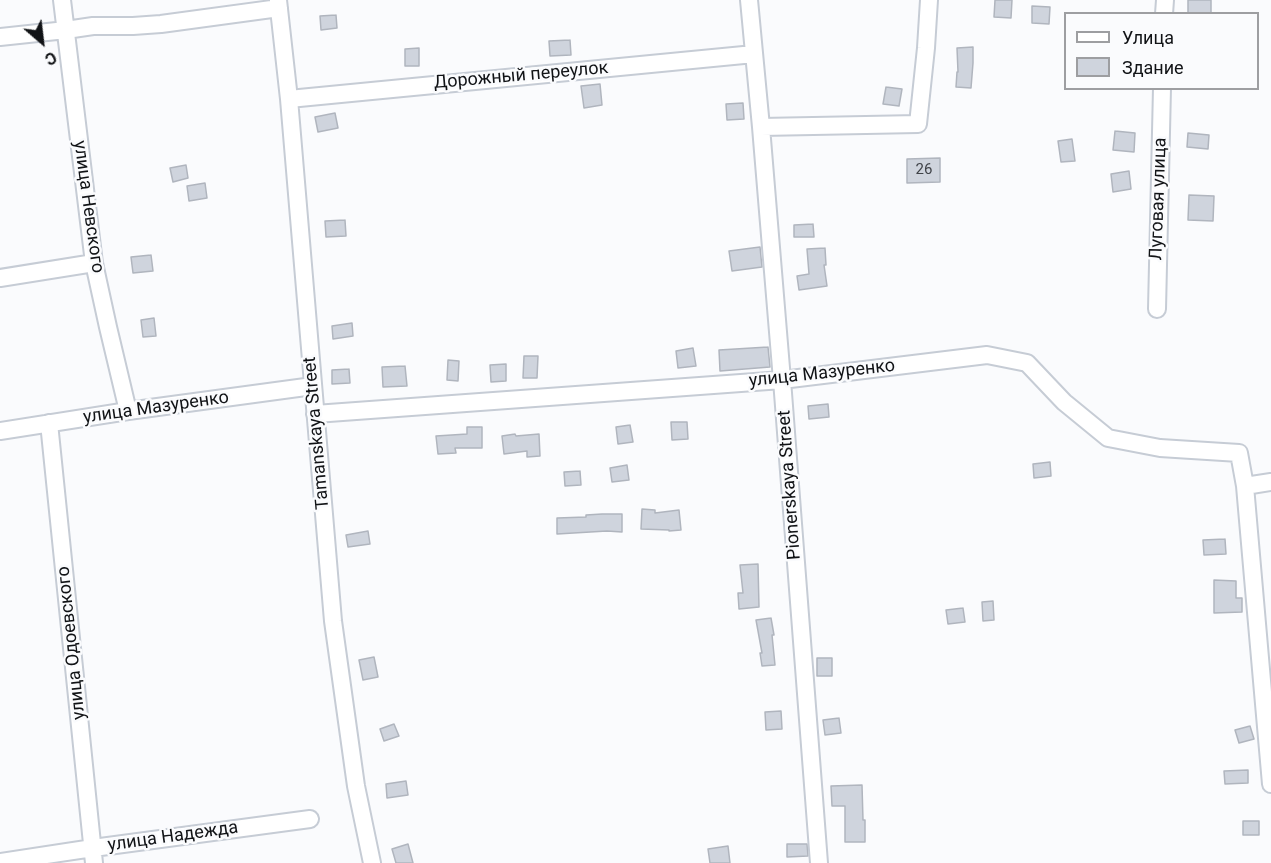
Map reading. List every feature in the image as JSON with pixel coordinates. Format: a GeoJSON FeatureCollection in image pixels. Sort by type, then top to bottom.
{"type":"FeatureCollection","features":[{"type":"Feature","properties":{"kind":"street","name":"улица Невского"},"geometry":{"type":"LineString","coordinates":[[62,0],[94,263],[128,411]]}},
{"type":"Feature","properties":{"kind":"street","name":"Pionerskaya Street"},"geometry":{"type":"LineString","coordinates":[[749,0],[782,380],[819,863]]}},
{"type":"Feature","properties":{"kind":"street"},"geometry":{"type":"LineString","coordinates":[[761,127],[918,124],[929,0]]}},
{"type":"Feature","properties":{"kind":"street"},"geometry":{"type":"LineString","coordinates":[[0,37],[93,26],[162,24],[278,4]]}},
{"type":"Feature","properties":{"kind":"street","name":"Tamanskaya Street"},"geometry":{"type":"LineString","coordinates":[[278,4],[289,99],[333,621],[356,786],[372,863]]}},
{"type":"Feature","properties":{"kind":"street","name":"Дорожный переулок"},"geometry":{"type":"LineString","coordinates":[[289,99],[754,54]]}},
{"type":"Feature","properties":{"kind":"street","name":"Луговая улица"},"geometry":{"type":"LineString","coordinates":[[1156,309],[1162,90]]}},
{"type":"Feature","properties":{"kind":"street"},"geometry":{"type":"LineString","coordinates":[[0,278],[94,263]]}},
{"type":"Feature","properties":{"kind":"street","name":"улица Мазуренко"},"geometry":{"type":"LineString","coordinates":[[315,414],[782,380],[987,355],[1027,363],[1064,402],[1108,438],[1160,448],[1239,453],[1245,486]]}},
{"type":"Feature","properties":{"kind":"street","name":"улица Мазуренко"},"geometry":{"type":"LineString","coordinates":[[0,431],[313,386]]}},
{"type":"Feature","properties":{"kind":"street","name":"улица Одоевского"},"geometry":{"type":"LineString","coordinates":[[49,423],[94,855]]}},
{"type":"Feature","properties":{"kind":"street"},"geometry":{"type":"LineString","coordinates":[[1271,482],[1245,486],[1271,784]]}},
{"type":"Feature","properties":{"kind":"street","name":"улица Надежда"},"geometry":{"type":"LineString","coordinates":[[0,862],[94,855],[310,819]]}},
{"type":"Feature","properties":{"kind":"building"},"geometry":{"type":"Polygon","coordinates":[[[995,0],[1012,0],[1011,18],[994,17],[995,0]]]}},
{"type":"Feature","properties":{"kind":"building"},"geometry":{"type":"Polygon","coordinates":[[[1188,0],[1211,0],[1211,12],[1188,12],[1188,0]]]}},
{"type":"Feature","properties":{"kind":"building"},"geometry":{"type":"Polygon","coordinates":[[[1032,6],[1050,7],[1049,24],[1032,23],[1032,6]]]}},
{"type":"Feature","properties":{"kind":"building"},"geometry":{"type":"Polygon","coordinates":[[[336,15],[337,28],[321,30],[320,16],[336,15]]]}},
{"type":"Feature","properties":{"kind":"building"},"geometry":{"type":"Polygon","coordinates":[[[570,40],[571,55],[550,56],[549,41],[570,40]]]}},
{"type":"Feature","properties":{"kind":"building"},"geometry":{"type":"Polygon","coordinates":[[[973,47],[971,88],[956,87],[957,48],[973,47]]]}},
{"type":"Feature","properties":{"kind":"building"},"geometry":{"type":"Polygon","coordinates":[[[419,48],[419,66],[405,66],[405,49],[419,48]]]}},
{"type":"Feature","properties":{"kind":"building"},"geometry":{"type":"Polygon","coordinates":[[[600,84],[602,105],[584,108],[581,86],[600,84]]]}},
{"type":"Feature","properties":{"kind":"building"},"geometry":{"type":"Polygon","coordinates":[[[886,87],[902,89],[899,106],[883,104],[886,87]]]}},
{"type":"Feature","properties":{"kind":"building"},"geometry":{"type":"Polygon","coordinates":[[[743,103],[744,119],[727,120],[726,104],[743,103]]]}},
{"type":"Feature","properties":{"kind":"building"},"geometry":{"type":"Polygon","coordinates":[[[335,113],[338,128],[318,132],[315,117],[335,113]]]}},
{"type":"Feature","properties":{"kind":"building"},"geometry":{"type":"Polygon","coordinates":[[[1115,131],[1135,133],[1134,152],[1113,150],[1115,131]]]}},
{"type":"Feature","properties":{"kind":"building"},"geometry":{"type":"Polygon","coordinates":[[[1188,133],[1209,135],[1208,149],[1187,147],[1188,133]]]}},
{"type":"Feature","properties":{"kind":"building"},"geometry":{"type":"Polygon","coordinates":[[[1072,139],[1075,161],[1061,162],[1058,141],[1072,139]]]}},
{"type":"Feature","properties":{"kind":"building"},"geometry":{"type":"Polygon","coordinates":[[[940,158],[940,182],[907,183],[907,159],[940,158]]]}},
{"type":"Feature","properties":{"kind":"building"},"geometry":{"type":"Polygon","coordinates":[[[186,165],[188,178],[173,182],[170,168],[186,165]]]}},
{"type":"Feature","properties":{"kind":"building"},"geometry":{"type":"Polygon","coordinates":[[[1129,171],[1131,189],[1113,192],[1111,174],[1129,171]]]}},
{"type":"Feature","properties":{"kind":"building"},"geometry":{"type":"Polygon","coordinates":[[[205,183],[207,198],[189,201],[187,186],[205,183]]]}},
{"type":"Feature","properties":{"kind":"building"},"geometry":{"type":"Polygon","coordinates":[[[1189,195],[1214,196],[1213,221],[1188,220],[1189,195]]]}},
{"type":"Feature","properties":{"kind":"building"},"geometry":{"type":"Polygon","coordinates":[[[345,220],[346,236],[326,237],[325,221],[345,220]]]}},
{"type":"Feature","properties":{"kind":"building"},"geometry":{"type":"Polygon","coordinates":[[[813,224],[814,237],[794,237],[794,225],[813,224]]]}},
{"type":"Feature","properties":{"kind":"building"},"geometry":{"type":"Polygon","coordinates":[[[760,247],[762,267],[732,271],[729,251],[760,247]]]}},
{"type":"Feature","properties":{"kind":"building"},"geometry":{"type":"Polygon","coordinates":[[[825,248],[826,265],[824,265],[827,286],[799,290],[797,276],[809,274],[807,249],[825,248]]]}},
{"type":"Feature","properties":{"kind":"building"},"geometry":{"type":"Polygon","coordinates":[[[151,255],[153,271],[133,273],[131,257],[151,255]]]}},
{"type":"Feature","properties":{"kind":"building"},"geometry":{"type":"Polygon","coordinates":[[[154,318],[156,336],[143,337],[141,320],[154,318]]]}},
{"type":"Feature","properties":{"kind":"building"},"geometry":{"type":"Polygon","coordinates":[[[352,323],[353,336],[333,339],[332,326],[352,323]]]}},
{"type":"Feature","properties":{"kind":"building"},"geometry":{"type":"Polygon","coordinates":[[[768,347],[770,367],[720,371],[719,350],[768,347]]]}},
{"type":"Feature","properties":{"kind":"building"},"geometry":{"type":"Polygon","coordinates":[[[693,348],[696,366],[678,368],[676,351],[693,348]]]}},
{"type":"Feature","properties":{"kind":"building"},"geometry":{"type":"Polygon","coordinates":[[[524,356],[538,356],[537,378],[523,378],[524,356]]]}},
{"type":"Feature","properties":{"kind":"building"},"geometry":{"type":"Polygon","coordinates":[[[448,360],[459,361],[458,381],[447,380],[448,360]]]}},
{"type":"Feature","properties":{"kind":"building"},"geometry":{"type":"Polygon","coordinates":[[[506,364],[506,381],[491,382],[490,365],[506,364]]]}},
{"type":"Feature","properties":{"kind":"building"},"geometry":{"type":"Polygon","coordinates":[[[405,366],[407,386],[383,387],[382,367],[405,366]]]}},
{"type":"Feature","properties":{"kind":"building"},"geometry":{"type":"Polygon","coordinates":[[[349,369],[350,383],[332,384],[332,370],[349,369]]]}},
{"type":"Feature","properties":{"kind":"building"},"geometry":{"type":"Polygon","coordinates":[[[828,404],[829,417],[809,419],[808,406],[828,404]]]}},
{"type":"Feature","properties":{"kind":"building"},"geometry":{"type":"Polygon","coordinates":[[[671,422],[687,422],[688,439],[672,440],[671,422]]]}},
{"type":"Feature","properties":{"kind":"building"},"geometry":{"type":"Polygon","coordinates":[[[630,425],[633,442],[618,444],[616,427],[630,425]]]}},
{"type":"Feature","properties":{"kind":"building"},"geometry":{"type":"Polygon","coordinates":[[[467,427],[482,427],[482,448],[455,448],[456,453],[438,454],[436,436],[467,434],[467,427]]]}},
{"type":"Feature","properties":{"kind":"building"},"geometry":{"type":"Polygon","coordinates":[[[515,434],[516,436],[539,434],[540,456],[527,457],[527,451],[504,454],[502,436],[515,434]]]}},
{"type":"Feature","properties":{"kind":"building"},"geometry":{"type":"Polygon","coordinates":[[[1050,462],[1051,476],[1034,478],[1033,464],[1050,462]]]}},
{"type":"Feature","properties":{"kind":"building"},"geometry":{"type":"Polygon","coordinates":[[[627,465],[629,480],[612,482],[610,468],[627,465]]]}},
{"type":"Feature","properties":{"kind":"building"},"geometry":{"type":"Polygon","coordinates":[[[580,471],[581,485],[565,486],[564,472],[580,471]]]}},
{"type":"Feature","properties":{"kind":"building"},"geometry":{"type":"Polygon","coordinates":[[[642,509],[655,510],[655,513],[679,510],[681,530],[641,529],[642,509]]]}},
{"type":"Feature","properties":{"kind":"building"},"geometry":{"type":"Polygon","coordinates":[[[622,514],[622,532],[557,534],[557,518],[622,514]]]}},
{"type":"Feature","properties":{"kind":"building"},"geometry":{"type":"Polygon","coordinates":[[[368,531],[370,544],[348,547],[346,535],[368,531]]]}},
{"type":"Feature","properties":{"kind":"building"},"geometry":{"type":"Polygon","coordinates":[[[1225,539],[1226,554],[1204,555],[1203,540],[1225,539]]]}},
{"type":"Feature","properties":{"kind":"building"},"geometry":{"type":"Polygon","coordinates":[[[758,564],[759,607],[739,609],[738,593],[743,593],[740,565],[758,564]]]}},
{"type":"Feature","properties":{"kind":"building"},"geometry":{"type":"Polygon","coordinates":[[[1214,580],[1236,581],[1236,598],[1242,598],[1242,612],[1214,613],[1214,580]]]}},
{"type":"Feature","properties":{"kind":"building"},"geometry":{"type":"Polygon","coordinates":[[[993,601],[994,620],[983,621],[982,602],[993,601]]]}},
{"type":"Feature","properties":{"kind":"building"},"geometry":{"type":"Polygon","coordinates":[[[963,608],[965,622],[948,624],[946,610],[963,608]]]}},
{"type":"Feature","properties":{"kind":"building"},"geometry":{"type":"Polygon","coordinates":[[[771,618],[775,665],[762,666],[756,620],[771,618]]]}},
{"type":"Feature","properties":{"kind":"building"},"geometry":{"type":"Polygon","coordinates":[[[374,657],[378,677],[363,680],[359,660],[374,657]]]}},
{"type":"Feature","properties":{"kind":"building"},"geometry":{"type":"Polygon","coordinates":[[[817,658],[832,658],[832,676],[817,676],[817,658]]]}},
{"type":"Feature","properties":{"kind":"building"},"geometry":{"type":"Polygon","coordinates":[[[781,711],[782,729],[766,730],[765,712],[781,711]]]}},
{"type":"Feature","properties":{"kind":"building"},"geometry":{"type":"Polygon","coordinates":[[[839,718],[841,733],[825,735],[823,720],[839,718]]]}},
{"type":"Feature","properties":{"kind":"building"},"geometry":{"type":"Polygon","coordinates":[[[394,724],[399,736],[384,741],[380,729],[394,724]]]}},
{"type":"Feature","properties":{"kind":"building"},"geometry":{"type":"Polygon","coordinates":[[[1250,726],[1254,739],[1239,743],[1235,730],[1250,726]]]}},
{"type":"Feature","properties":{"kind":"building"},"geometry":{"type":"Polygon","coordinates":[[[1248,770],[1248,783],[1225,784],[1224,771],[1248,770]]]}},
{"type":"Feature","properties":{"kind":"building"},"geometry":{"type":"Polygon","coordinates":[[[406,781],[408,795],[387,798],[386,784],[406,781]]]}},
{"type":"Feature","properties":{"kind":"building"},"geometry":{"type":"Polygon","coordinates":[[[862,785],[865,842],[845,842],[845,806],[832,806],[831,786],[862,785]]]}},
{"type":"Feature","properties":{"kind":"building"},"geometry":{"type":"Polygon","coordinates":[[[1243,821],[1259,821],[1259,835],[1243,835],[1243,821]]]}},
{"type":"Feature","properties":{"kind":"building"},"geometry":{"type":"Polygon","coordinates":[[[408,844],[413,863],[396,863],[392,849],[408,844]]]}},
{"type":"Feature","properties":{"kind":"building"},"geometry":{"type":"Polygon","coordinates":[[[787,844],[807,844],[808,856],[787,857],[787,844]]]}},
{"type":"Feature","properties":{"kind":"building"},"geometry":{"type":"Polygon","coordinates":[[[728,846],[730,863],[710,863],[708,849],[728,846]]]}}]}
